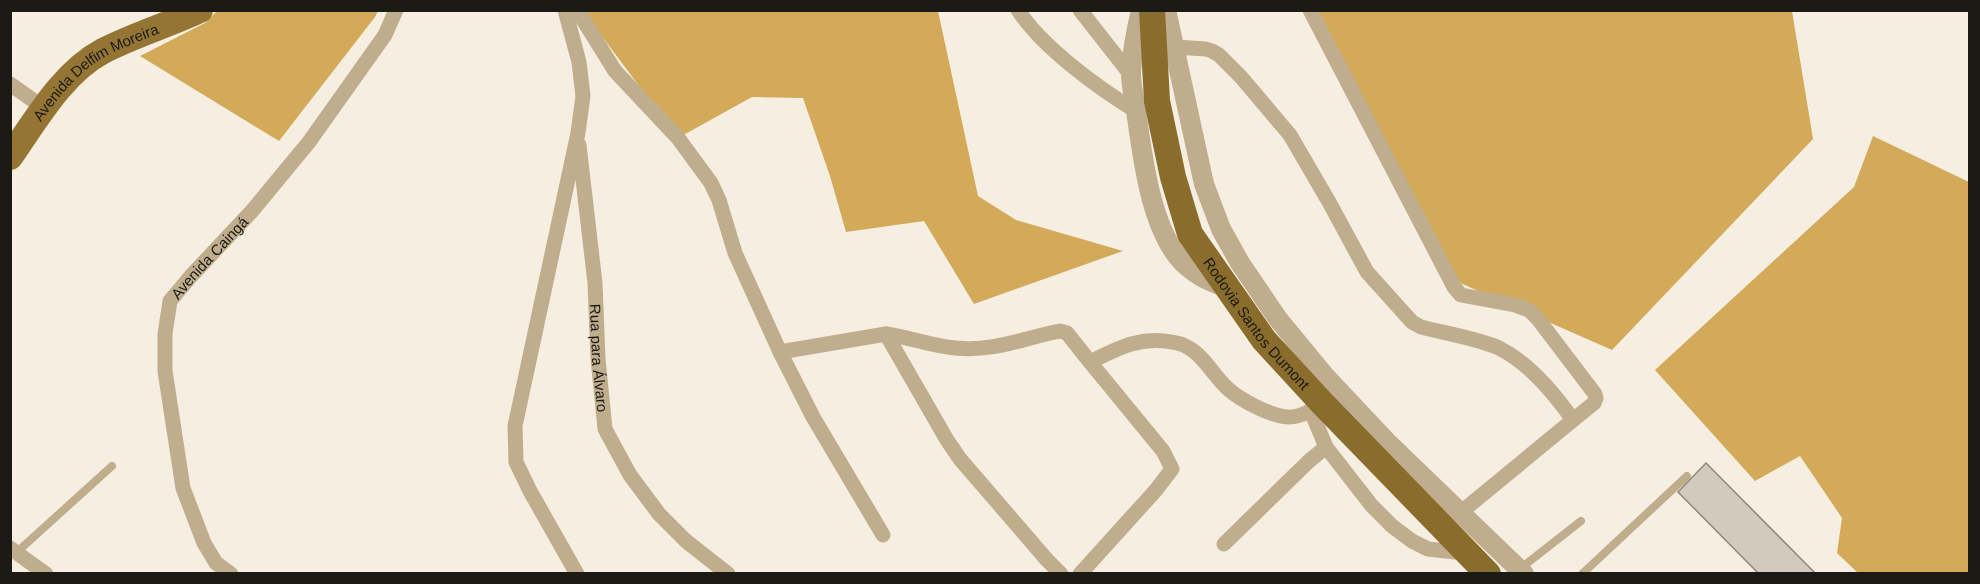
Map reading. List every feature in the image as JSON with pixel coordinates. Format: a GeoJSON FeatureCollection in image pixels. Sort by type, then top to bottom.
{"type":"FeatureCollection","features":[{"type":"Feature","properties":{"kind":"highway","name":"Rodovia Santos Dumont"},"geometry":{"type":"LineString","coordinates":[[1152,10],[1157,100],[1173,177],[1190,234],[1264,340],[1317,407],[1487,573]]}},
{"type":"Feature","properties":{"kind":"main road","name":"Avenida Delfim Moreira"},"geometry":{"type":"LineString","coordinates":[[10,157],[44,108],[74,71],[102,52],[200,10]]}},
{"type":"Feature","properties":{"kind":"street","name":"Avenida Caingá"},"geometry":{"type":"LineString","coordinates":[[231,573],[216,562],[204,543],[183,488],[165,371],[165,334],[170,301],[252,211],[309,142],[385,34],[396,10]]}},
{"type":"Feature","properties":{"kind":"street"},"geometry":{"type":"LineString","coordinates":[[564,10],[579,62],[583,96],[578,134],[515,426],[516,462],[577,573]]}},
{"type":"Feature","properties":{"kind":"street"},"geometry":{"type":"LineString","coordinates":[[578,10],[615,71],[678,138],[711,183],[719,200],[735,253],[780,352],[813,417],[883,535]]}},
{"type":"Feature","properties":{"kind":"street"},"geometry":{"type":"LineString","coordinates":[[1018,10],[1029,28],[1048,45],[1113,97],[1136,111]]}},
{"type":"Feature","properties":{"kind":"street"},"geometry":{"type":"LineString","coordinates":[[1080,10],[1131,75]]}},
{"type":"Feature","properties":{"kind":"street"},"geometry":{"type":"LineString","coordinates":[[1142,10],[1136,32],[1131,75],[1151,196],[1163,233],[1178,257],[1193,273],[1228,288]]}},
{"type":"Feature","properties":{"kind":"street"},"geometry":{"type":"LineString","coordinates":[[1166,10],[1204,184],[1215,214],[1240,263],[1300,347],[1389,444],[1522,571]]}},
{"type":"Feature","properties":{"kind":"street"},"geometry":{"type":"LineString","coordinates":[[1310,10],[1454,287],[1461,295],[1515,305],[1529,310],[1595,394],[1594,403],[1460,513]]}},
{"type":"Feature","properties":{"kind":"street"},"geometry":{"type":"LineString","coordinates":[[1175,47],[1212,51],[1241,77],[1290,135],[1367,272],[1412,321],[1421,327],[1498,348],[1519,362],[1554,394],[1573,420]]}},
{"type":"Feature","properties":{"kind":"street"},"geometry":{"type":"LineString","coordinates":[[10,84],[44,108]]}},
{"type":"Feature","properties":{"kind":"street","name":"Rua para Álvaro"},"geometry":{"type":"LineString","coordinates":[[578,134],[595,283],[598,359],[605,429],[630,475],[659,514],[686,541],[728,573]]}},
{"type":"Feature","properties":{"kind":"street"},"geometry":{"type":"LineString","coordinates":[[1151,196],[1160,185],[1173,177],[1189,177],[1204,184]]}},
{"type":"Feature","properties":{"kind":"street"},"geometry":{"type":"LineString","coordinates":[[1163,233],[1190,234],[1208,223],[1215,214]]}},
{"type":"Feature","properties":{"kind":"street"},"geometry":{"type":"LineString","coordinates":[[780,352],[886,334],[953,348],[971,349],[1008,345],[1060,331],[1067,333],[1163,451],[1172,469],[1156,490],[1080,573]]}},
{"type":"Feature","properties":{"kind":"street"},"geometry":{"type":"LineString","coordinates":[[886,334],[960,459],[1047,560],[1061,573]]}},
{"type":"Feature","properties":{"kind":"street"},"geometry":{"type":"LineString","coordinates":[[1090,362],[1124,345],[1157,341],[1178,343],[1193,350],[1228,389],[1251,404],[1287,417],[1297,416],[1317,407],[1326,447],[1372,506],[1392,526],[1412,541],[1428,549],[1464,553],[1487,573]]}},
{"type":"Feature","properties":{"kind":"street"},"geometry":{"type":"LineString","coordinates":[[1224,544],[1326,447]]}},
{"type":"Feature","properties":{"kind":"street"},"geometry":{"type":"LineString","coordinates":[[14,550],[46,573]]}},
{"type":"Feature","properties":{"kind":"lane"},"geometry":{"type":"LineString","coordinates":[[14,550],[112,466]]}},
{"type":"Feature","properties":{"kind":"lane"},"geometry":{"type":"LineString","coordinates":[[1582,573],[1687,476]]}},
{"type":"Feature","properties":{"kind":"lane"},"geometry":{"type":"LineString","coordinates":[[1522,571],[1581,521]]}},
{"type":"Feature","properties":{"kind":"shaded area"},"geometry":{"type":"Polygon","coordinates":[[[217,11],[378,11],[279,141],[140,56],[205,23],[217,11]]]}},
{"type":"Feature","properties":{"kind":"shaded area"},"geometry":{"type":"Polygon","coordinates":[[[583,11],[938,11],[978,196],[1016,220],[1123,251],[974,304],[924,221],[846,232],[830,176],[803,98],[752,97],[678,138],[583,11]]]}},
{"type":"Feature","properties":{"kind":"shaded area"},"geometry":{"type":"Polygon","coordinates":[[[1311,11],[1792,11],[1813,139],[1612,350],[1458,282],[1311,11]]]}},
{"type":"Feature","properties":{"kind":"shaded area"},"geometry":{"type":"Polygon","coordinates":[[[1873,136],[1969,182],[1969,573],[1858,573],[1837,553],[1842,518],[1800,456],[1755,481],[1655,370],[1854,187],[1873,136]]]}},
{"type":"Feature","properties":{"kind":"building"},"geometry":{"type":"Polygon","coordinates":[[[1706,463],[1815,573],[1758,573],[1678,492],[1706,463]]]}}]}
